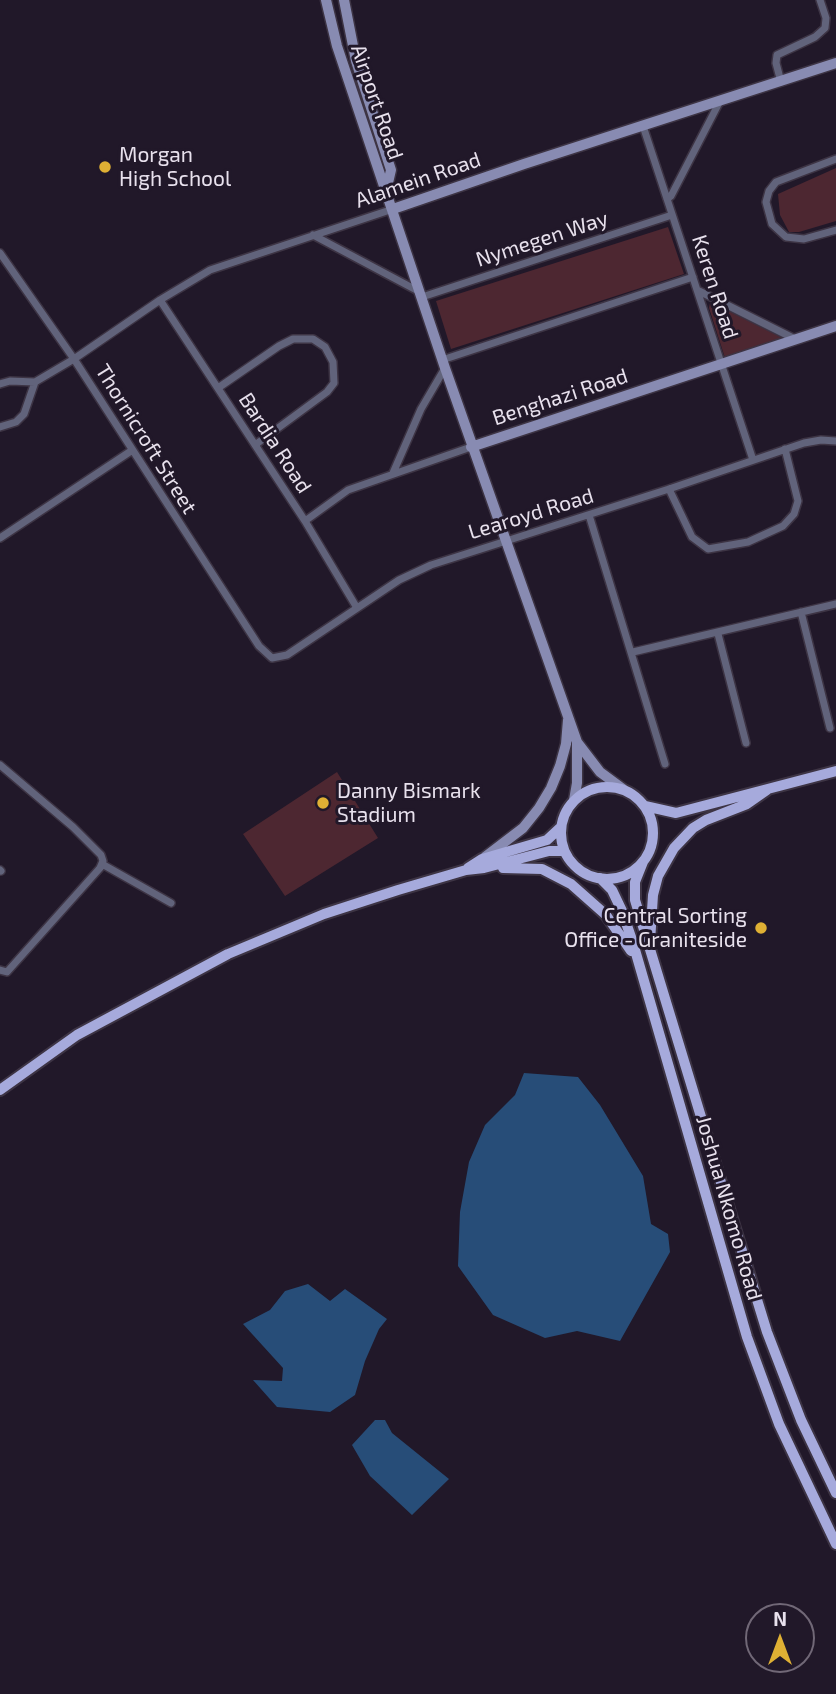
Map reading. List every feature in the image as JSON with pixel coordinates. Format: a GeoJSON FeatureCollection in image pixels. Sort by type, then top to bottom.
{"type":"FeatureCollection","features":[{"type":"Feature","properties":{"kind":"main road"},"geometry":{"type":"LineString","coordinates":[[645,806],[676,813],[836,771]]}},
{"type":"Feature","properties":{"kind":"main road"},"geometry":{"type":"LineString","coordinates":[[597,788],[623,789],[635,796],[645,806],[653,824],[652,844],[643,862],[624,876],[600,878],[579,870],[564,851],[561,827],[563,817],[575,800],[585,792],[597,788]]}},
{"type":"Feature","properties":{"kind":"main road"},"geometry":{"type":"LineString","coordinates":[[650,951],[653,895],[658,876],[674,848],[693,828],[747,804],[767,790]]}},
{"type":"Feature","properties":{"kind":"main road"},"geometry":{"type":"LineString","coordinates":[[653,834],[676,813]]}},
{"type":"Feature","properties":{"kind":"main road"},"geometry":{"type":"LineString","coordinates":[[0,1090],[77,1035],[228,954],[324,914],[466,870],[547,840],[561,827]]}},
{"type":"Feature","properties":{"kind":"main road"},"geometry":{"type":"LineString","coordinates":[[483,864],[550,851],[564,851]]}},
{"type":"Feature","properties":{"kind":"main road","name":"Joshua Nkomo Road"},"geometry":{"type":"LineString","coordinates":[[643,862],[634,889],[650,951],[767,1332],[801,1420],[836,1493]]}},
{"type":"Feature","properties":{"kind":"main road"},"geometry":{"type":"LineString","coordinates":[[483,864],[531,867],[552,872],[584,894],[606,915],[639,962]]}},
{"type":"Feature","properties":{"kind":"main road","name":"Joshua Nkomo Road"},"geometry":{"type":"LineString","coordinates":[[600,878],[612,890],[622,911],[639,962],[747,1337],[779,1424],[836,1544]]}},
{"type":"Feature","properties":{"kind":"street","name":"Airport Road"},"geometry":{"type":"LineString","coordinates":[[326,0],[337,46],[393,209]]}},
{"type":"Feature","properties":{"kind":"street","name":"Airport Road"},"geometry":{"type":"LineString","coordinates":[[344,0],[356,61],[391,170],[388,183],[393,209]]}},
{"type":"Feature","properties":{"kind":"street"},"geometry":{"type":"LineString","coordinates":[[781,82],[776,63],[778,55],[815,37],[825,28],[826,18],[820,0]]}},
{"type":"Feature","properties":{"kind":"street","name":"Alamein Road"},"geometry":{"type":"LineString","coordinates":[[0,384],[10,381],[36,382],[160,300],[220,266],[836,63]]}},
{"type":"Feature","properties":{"kind":"street"},"geometry":{"type":"LineString","coordinates":[[667,199],[671,196],[720,100]]}},
{"type":"Feature","properties":{"kind":"street","name":"Keren Road"},"geometry":{"type":"LineString","coordinates":[[643,126],[753,460]]}},
{"type":"Feature","properties":{"kind":"street"},"geometry":{"type":"LineString","coordinates":[[836,159],[776,182],[769,191],[766,202],[772,223],[786,237],[804,239],[836,230]]}},
{"type":"Feature","properties":{"kind":"street"},"geometry":{"type":"LineString","coordinates":[[393,209],[471,447],[577,742],[600,772],[623,789]]}},
{"type":"Feature","properties":{"kind":"street","name":"Nymegen Way"},"geometry":{"type":"LineString","coordinates":[[421,294],[673,215]]}},
{"type":"Feature","properties":{"kind":"street"},"geometry":{"type":"LineString","coordinates":[[313,235],[421,294]]}},
{"type":"Feature","properties":{"kind":"street","name":"Thornicroft Street"},"geometry":{"type":"LineString","coordinates":[[0,253],[3,265],[74,359],[259,646]]}},
{"type":"Feature","properties":{"kind":"street"},"geometry":{"type":"LineString","coordinates":[[393,473],[444,364],[693,278]]}},
{"type":"Feature","properties":{"kind":"street"},"geometry":{"type":"LineString","coordinates":[[699,291],[796,340]]}},
{"type":"Feature","properties":{"kind":"street","name":"Bardia Road"},"geometry":{"type":"LineString","coordinates":[[160,300],[305,521],[358,608]]}},
{"type":"Feature","properties":{"kind":"street","name":"Benghazi Road"},"geometry":{"type":"LineString","coordinates":[[305,521],[348,490],[393,473],[836,326]]}},
{"type":"Feature","properties":{"kind":"street"},"geometry":{"type":"LineString","coordinates":[[218,388],[279,346],[293,340],[313,339],[325,347],[333,362],[334,383],[327,392],[255,445]]}},
{"type":"Feature","properties":{"kind":"street"},"geometry":{"type":"LineString","coordinates":[[0,427],[16,422],[23,414],[36,382]]}},
{"type":"Feature","properties":{"kind":"street","name":"Learoyd Road"},"geometry":{"type":"LineString","coordinates":[[259,646],[272,658],[280,658],[417,570],[785,449],[813,441],[836,441]]}},
{"type":"Feature","properties":{"kind":"street"},"geometry":{"type":"LineString","coordinates":[[669,489],[692,537],[708,549],[748,542],[783,526],[794,514],[798,501],[785,449]]}},
{"type":"Feature","properties":{"kind":"street"},"geometry":{"type":"LineString","coordinates":[[0,538],[131,451]]}},
{"type":"Feature","properties":{"kind":"street"},"geometry":{"type":"LineString","coordinates":[[589,515],[665,764]]}},
{"type":"Feature","properties":{"kind":"street"},"geometry":{"type":"LineString","coordinates":[[633,652],[836,604]]}},
{"type":"Feature","properties":{"kind":"street"},"geometry":{"type":"LineString","coordinates":[[801,612],[830,728]]}},
{"type":"Feature","properties":{"kind":"street"},"geometry":{"type":"LineString","coordinates":[[718,634],[746,743]]}},
{"type":"Feature","properties":{"kind":"street"},"geometry":{"type":"LineString","coordinates":[[483,864],[523,828],[551,788],[566,744],[568,717]]}},
{"type":"Feature","properties":{"kind":"street"},"geometry":{"type":"LineString","coordinates":[[575,800],[577,742]]}},
{"type":"Feature","properties":{"kind":"street"},"geometry":{"type":"LineString","coordinates":[[0,765],[73,827],[101,855],[101,866],[7,972],[0,970]]}},
{"type":"Feature","properties":{"kind":"street"},"geometry":{"type":"LineString","coordinates":[[101,866],[121,873],[171,903]]}},
{"type":"Feature","properties":{"kind":"shaded area"},"geometry":{"type":"Polygon","coordinates":[[[836,168],[836,221],[799,232],[789,232],[780,215],[778,194],[836,168]]]}},
{"type":"Feature","properties":{"kind":"shaded area"},"geometry":{"type":"Polygon","coordinates":[[[668,227],[684,274],[451,349],[436,301],[668,227]]]}},
{"type":"Feature","properties":{"kind":"shaded area"},"geometry":{"type":"Polygon","coordinates":[[[710,303],[785,339],[725,358],[709,308],[710,303]]]}},
{"type":"Feature","properties":{"kind":"shaded area","name":"Danny Bismark Stadium"},"geometry":{"type":"Polygon","coordinates":[[[337,772],[378,838],[285,896],[243,834],[337,772]]]}},
{"type":"Feature","properties":{"kind":"water"},"geometry":{"type":"Polygon","coordinates":[[[524,1073],[578,1077],[600,1105],[643,1176],[651,1224],[668,1234],[670,1252],[620,1341],[577,1331],[545,1338],[493,1315],[458,1266],[460,1212],[469,1162],[485,1125],[515,1095],[524,1073]]]}},
{"type":"Feature","properties":{"kind":"water"},"geometry":{"type":"Polygon","coordinates":[[[308,1284],[330,1301],[345,1289],[387,1319],[379,1329],[365,1361],[355,1395],[330,1412],[277,1407],[253,1380],[282,1381],[283,1368],[243,1324],[270,1310],[285,1291],[308,1284]]]}},
{"type":"Feature","properties":{"kind":"water"},"geometry":{"type":"Polygon","coordinates":[[[375,1420],[385,1420],[392,1433],[449,1479],[412,1515],[370,1476],[352,1445],[375,1420]]]}},
{"type":"Feature","properties":{"kind":"place","name":"Morgan High School"},"geometry":{"type":"Point","coordinates":[105,167]}},
{"type":"Feature","properties":{"kind":"place","name":"Danny Bismark Stadium"},"geometry":{"type":"Point","coordinates":[323,803]}},
{"type":"Feature","properties":{"kind":"place","name":"Central Sorting Office - Graniteside"},"geometry":{"type":"Point","coordinates":[761,928]}}]}
